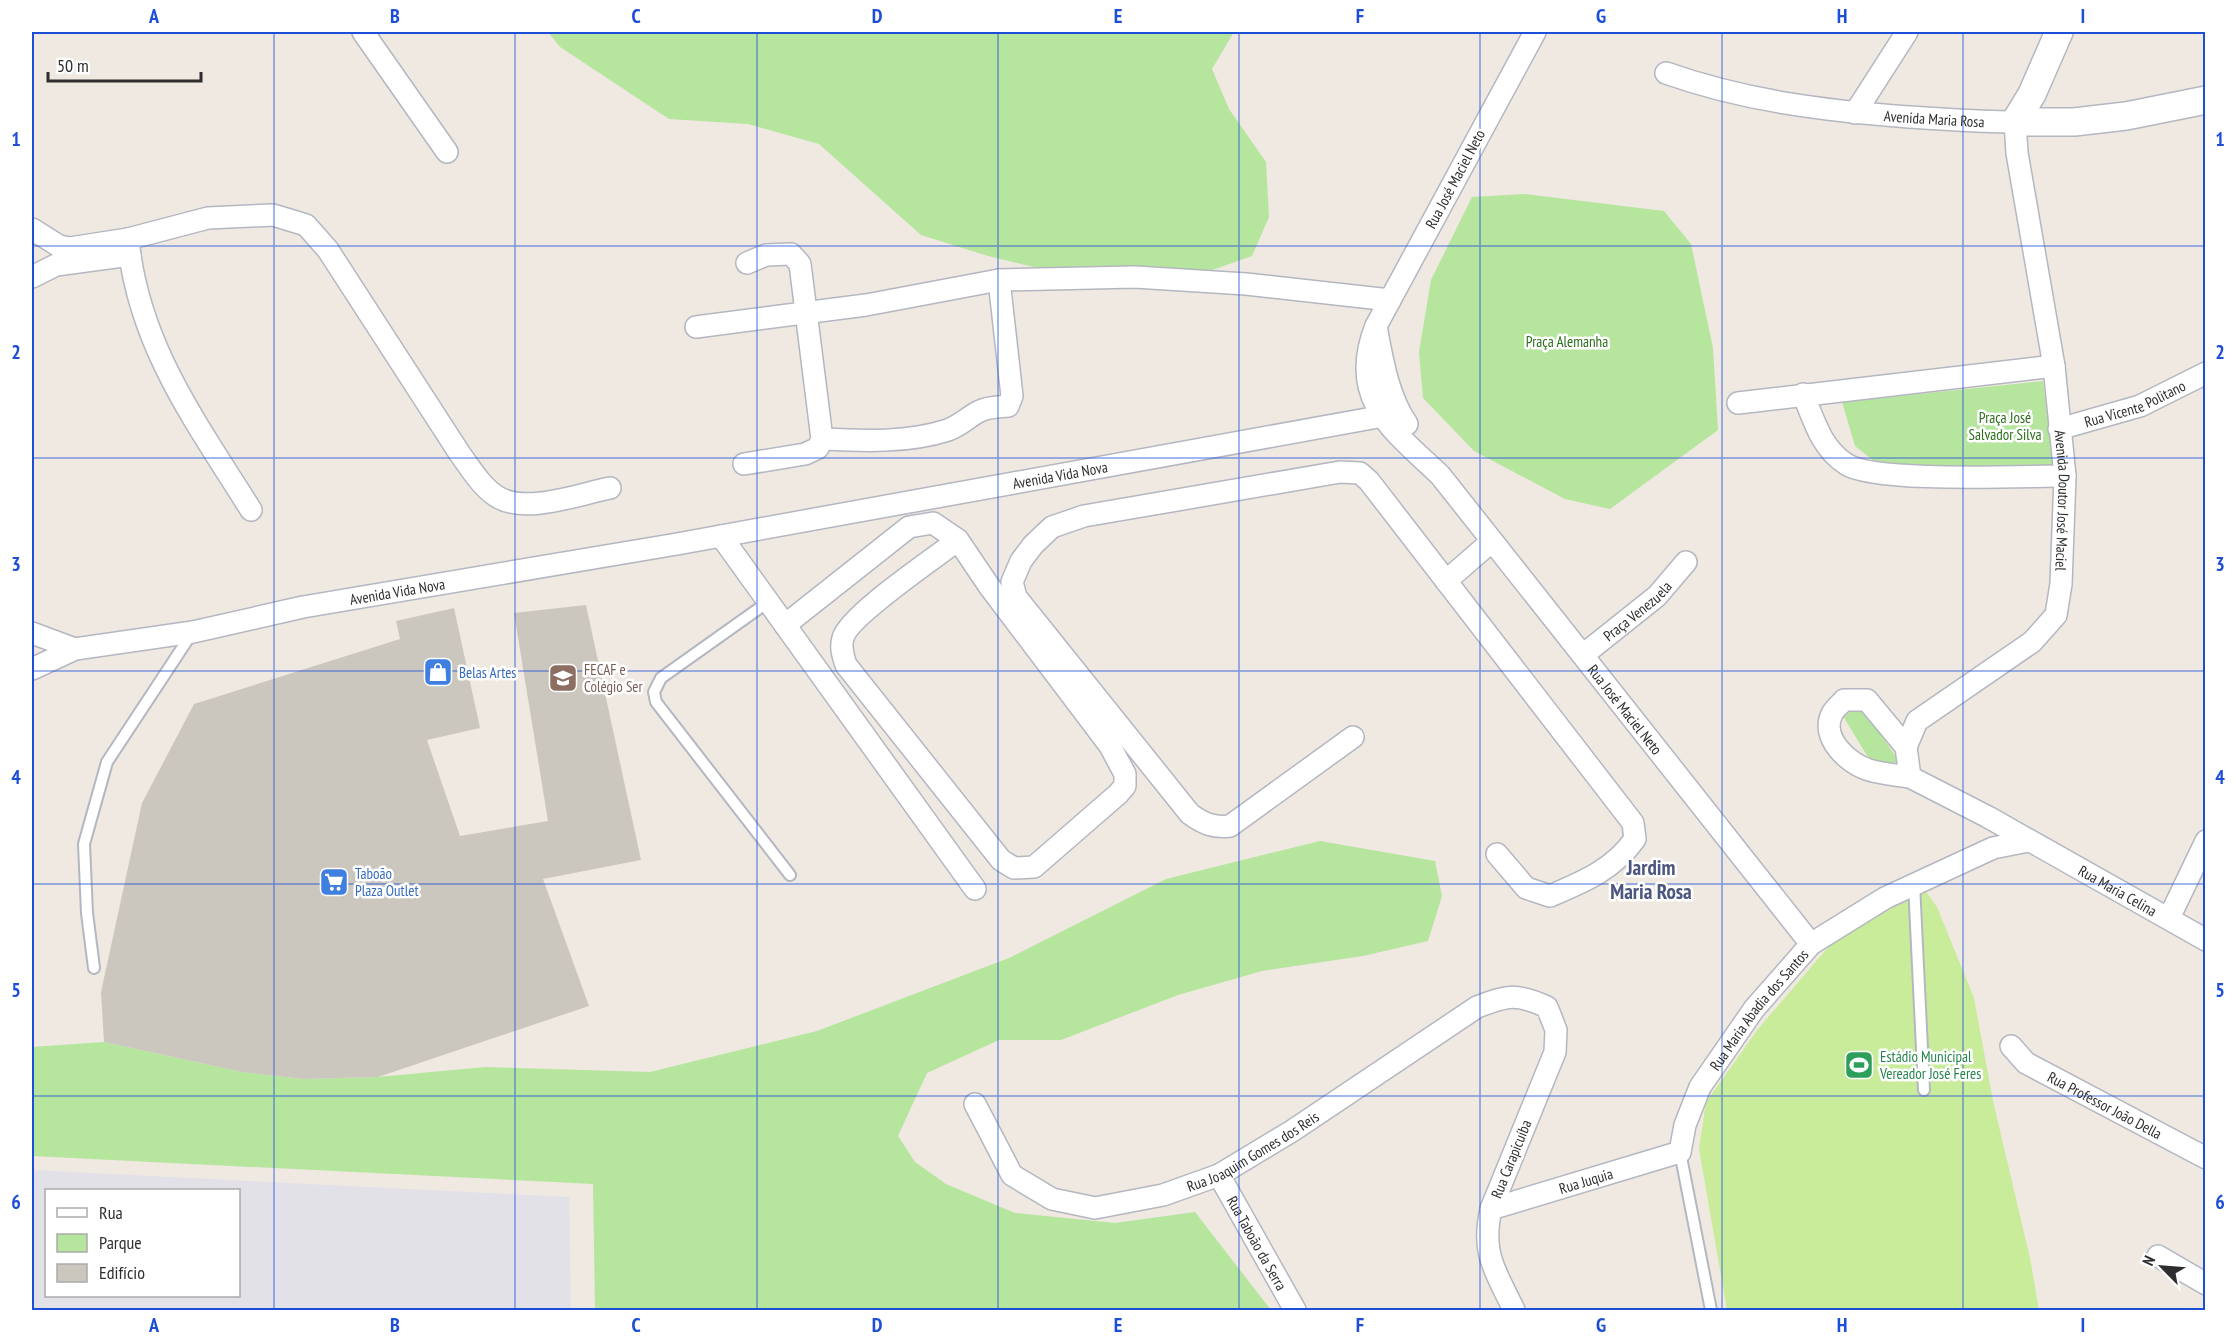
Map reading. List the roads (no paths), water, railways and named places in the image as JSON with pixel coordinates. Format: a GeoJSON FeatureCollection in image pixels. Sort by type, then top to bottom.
{"type":"FeatureCollection","features":[{"type":"Feature","properties":{"kind":"street"},"geometry":{"type":"LineString","coordinates":[[363,32],[447,152]]}},
{"type":"Feature","properties":{"kind":"street","name":"Rua José Maciel Neto"},"geometry":{"type":"LineString","coordinates":[[1534,32],[1376,326],[1368,346],[1365,372],[1369,391],[1440,475],[1811,944]]}},
{"type":"Feature","properties":{"kind":"street"},"geometry":{"type":"LineString","coordinates":[[1855,113],[1907,32]]}},
{"type":"Feature","properties":{"kind":"street"},"geometry":{"type":"LineString","coordinates":[[2015,122],[2032,94],[2059,32]]}},
{"type":"Feature","properties":{"kind":"street","name":"Avenida Maria Rosa"},"geometry":{"type":"LineString","coordinates":[[1666,73],[1708,88],[1759,99],[1855,113],[2015,122],[2074,122],[2115,117],[2205,100]]}},
{"type":"Feature","properties":{"kind":"street","name":"Avenida Doutor José Maciel"},"geometry":{"type":"LineString","coordinates":[[1906,747],[1917,721],[2032,642],[2056,615],[2061,584],[2065,476],[2054,366],[2017,153],[2015,122]]}},
{"type":"Feature","properties":{"kind":"street"},"geometry":{"type":"LineString","coordinates":[[32,277],[56,265],[129,247],[219,217],[273,214],[306,225],[328,250],[460,454],[480,481],[495,496],[507,502],[524,505],[610,488]]}},
{"type":"Feature","properties":{"kind":"street"},"geometry":{"type":"LineString","coordinates":[[32,229],[52,243],[70,248],[129,247]]}},
{"type":"Feature","properties":{"kind":"street"},"geometry":{"type":"LineString","coordinates":[[129,247],[137,297],[161,361],[251,510]]}},
{"type":"Feature","properties":{"kind":"street"},"geometry":{"type":"LineString","coordinates":[[744,464],[805,454],[818,448],[822,439],[804,312],[800,264],[790,254],[766,255],[747,263]]}},
{"type":"Feature","properties":{"kind":"street"},"geometry":{"type":"LineString","coordinates":[[696,327],[866,305],[999,280],[1135,277],[1246,284],[1389,300]]}},
{"type":"Feature","properties":{"kind":"street"},"geometry":{"type":"LineString","coordinates":[[822,439],[862,441],[911,437],[946,430],[966,422],[979,411],[1008,406],[1012,396],[999,280]]}},
{"type":"Feature","properties":{"kind":"street"},"geometry":{"type":"LineString","coordinates":[[1738,403],[2054,366]]}},
{"type":"Feature","properties":{"kind":"street","name":"Rua Vicente Politano"},"geometry":{"type":"LineString","coordinates":[[2059,429],[2140,406],[2205,374]]}},
{"type":"Feature","properties":{"kind":"street"},"geometry":{"type":"LineString","coordinates":[[1803,394],[1821,438],[1832,453],[1847,465],[1866,472],[1899,475],[2065,476]]}},
{"type":"Feature","properties":{"kind":"street","name":"Avenida Vida Nova"},"geometry":{"type":"LineString","coordinates":[[32,669],[75,649],[193,633],[303,608],[1391,416]]}},
{"type":"Feature","properties":{"kind":"street"},"geometry":{"type":"LineString","coordinates":[[1353,737],[1230,826],[1216,827],[1201,822],[1190,814],[1016,597],[1012,582],[1021,561],[1052,527],[1084,516],[1350,471],[1360,474],[1369,481],[1633,823],[1635,839],[1624,854],[1601,873],[1550,896],[1526,888],[1497,854]]}},
{"type":"Feature","properties":{"kind":"street"},"geometry":{"type":"LineString","coordinates":[[785,625],[909,527],[933,522],[958,540],[989,586],[1110,746],[1125,774],[1125,786],[1118,794],[1034,867],[1014,868],[1001,860],[846,665],[842,653],[843,636],[859,615],[958,540]]}},
{"type":"Feature","properties":{"kind":"street"},"geometry":{"type":"LineString","coordinates":[[721,536],[975,889]]}},
{"type":"Feature","properties":{"kind":"street"},"geometry":{"type":"LineString","coordinates":[[1446,581],[1492,541]]}},
{"type":"Feature","properties":{"kind":"street","name":"Praça Venezuela"},"geometry":{"type":"LineString","coordinates":[[1583,655],[1657,596],[1686,562]]}},
{"type":"Feature","properties":{"kind":"street","name":"Avenida Vida Nova"},"geometry":{"type":"LineString","coordinates":[[32,633],[75,649]]}},
{"type":"Feature","properties":{"kind":"street"},"geometry":{"type":"LineString","coordinates":[[1910,777],[1906,747],[1867,700],[1844,700],[1832,713],[1829,725],[1833,741],[1853,764],[1868,770],[1910,777],[2028,841]]}},
{"type":"Feature","properties":{"kind":"street","name":"Rua Maria Abadia dos Santos"},"geometry":{"type":"LineString","coordinates":[[1680,1152],[1685,1125],[1700,1087],[1754,1009],[1811,944],[1885,898],[1914,884],[1993,848],[2028,841]]}},
{"type":"Feature","properties":{"kind":"street","name":"Rua Maria Celina"},"geometry":{"type":"LineString","coordinates":[[2028,841],[2205,940]]}},
{"type":"Feature","properties":{"kind":"street"},"geometry":{"type":"LineString","coordinates":[[2169,918],[2205,841]]}},
{"type":"Feature","properties":{"kind":"street","name":"Rua Joaquim Gomes dos Reis"},"geometry":{"type":"LineString","coordinates":[[975,1104],[1012,1175],[1052,1199],[1095,1208],[1163,1195],[1219,1175],[1292,1131],[1478,1007],[1507,995],[1527,998],[1547,1007]]}},
{"type":"Feature","properties":{"kind":"street","name":"Rua Carapicuíba"},"geometry":{"type":"LineString","coordinates":[[1514,1311],[1490,1259],[1485,1234],[1491,1209],[1555,1052],[1556,1030],[1547,1007]]}},
{"type":"Feature","properties":{"kind":"street","name":"Rua Professor João Della"},"geometry":{"type":"LineString","coordinates":[[2011,1046],[2026,1064],[2205,1158]]}},
{"type":"Feature","properties":{"kind":"street","name":"Rua Juquia"},"geometry":{"type":"LineString","coordinates":[[1491,1209],[1680,1152]]}},
{"type":"Feature","properties":{"kind":"street","name":"Rua Taboão da Serra"},"geometry":{"type":"LineString","coordinates":[[1219,1175],[1294,1311]]}},
{"type":"Feature","properties":{"kind":"street"},"geometry":{"type":"LineString","coordinates":[[2158,1256],[2205,1284]]}},
{"type":"Feature","properties":{"kind":"lane"},"geometry":{"type":"LineString","coordinates":[[768,602],[661,678],[654,692],[656,702],[790,875]]}},
{"type":"Feature","properties":{"kind":"lane"},"geometry":{"type":"LineString","coordinates":[[94,968],[87,913],[84,844],[107,762],[193,633]]}},
{"type":"Feature","properties":{"kind":"lane"},"geometry":{"type":"LineString","coordinates":[[1914,884],[1924,1090]]}},
{"type":"Feature","properties":{"kind":"lane","name":"Rua Maria Abadia dos Santos"},"geometry":{"type":"LineString","coordinates":[[1680,1152],[1711,1311]]}},
{"type":"Feature","properties":{"kind":"place","name":"Belas Artes"},"geometry":{"type":"Point","coordinates":[438,672]}},
{"type":"Feature","properties":{"kind":"place","name":"FECAF e Colégio Ser"},"geometry":{"type":"Point","coordinates":[563,678]}},
{"type":"Feature","properties":{"kind":"place","name":"Taboão Plaza Outlet"},"geometry":{"type":"Point","coordinates":[334,882]}},
{"type":"Feature","properties":{"kind":"place","name":"Estádio Municipal Vereador José Feres"},"geometry":{"type":"Point","coordinates":[1859,1065]}},
{"type":"Feature","properties":{"kind":"district","name":"Jardim Maria Rosa"},"geometry":{"type":"Point","coordinates":[1651,879]}},
{"type":"Feature","properties":{"kind":"park label","name":"Praça Alemanha"},"geometry":{"type":"Point","coordinates":[1567,341]}},
{"type":"Feature","properties":{"kind":"park label","name":"Praça José Salvador Silva"},"geometry":{"type":"Point","coordinates":[2005,426]}}]}
